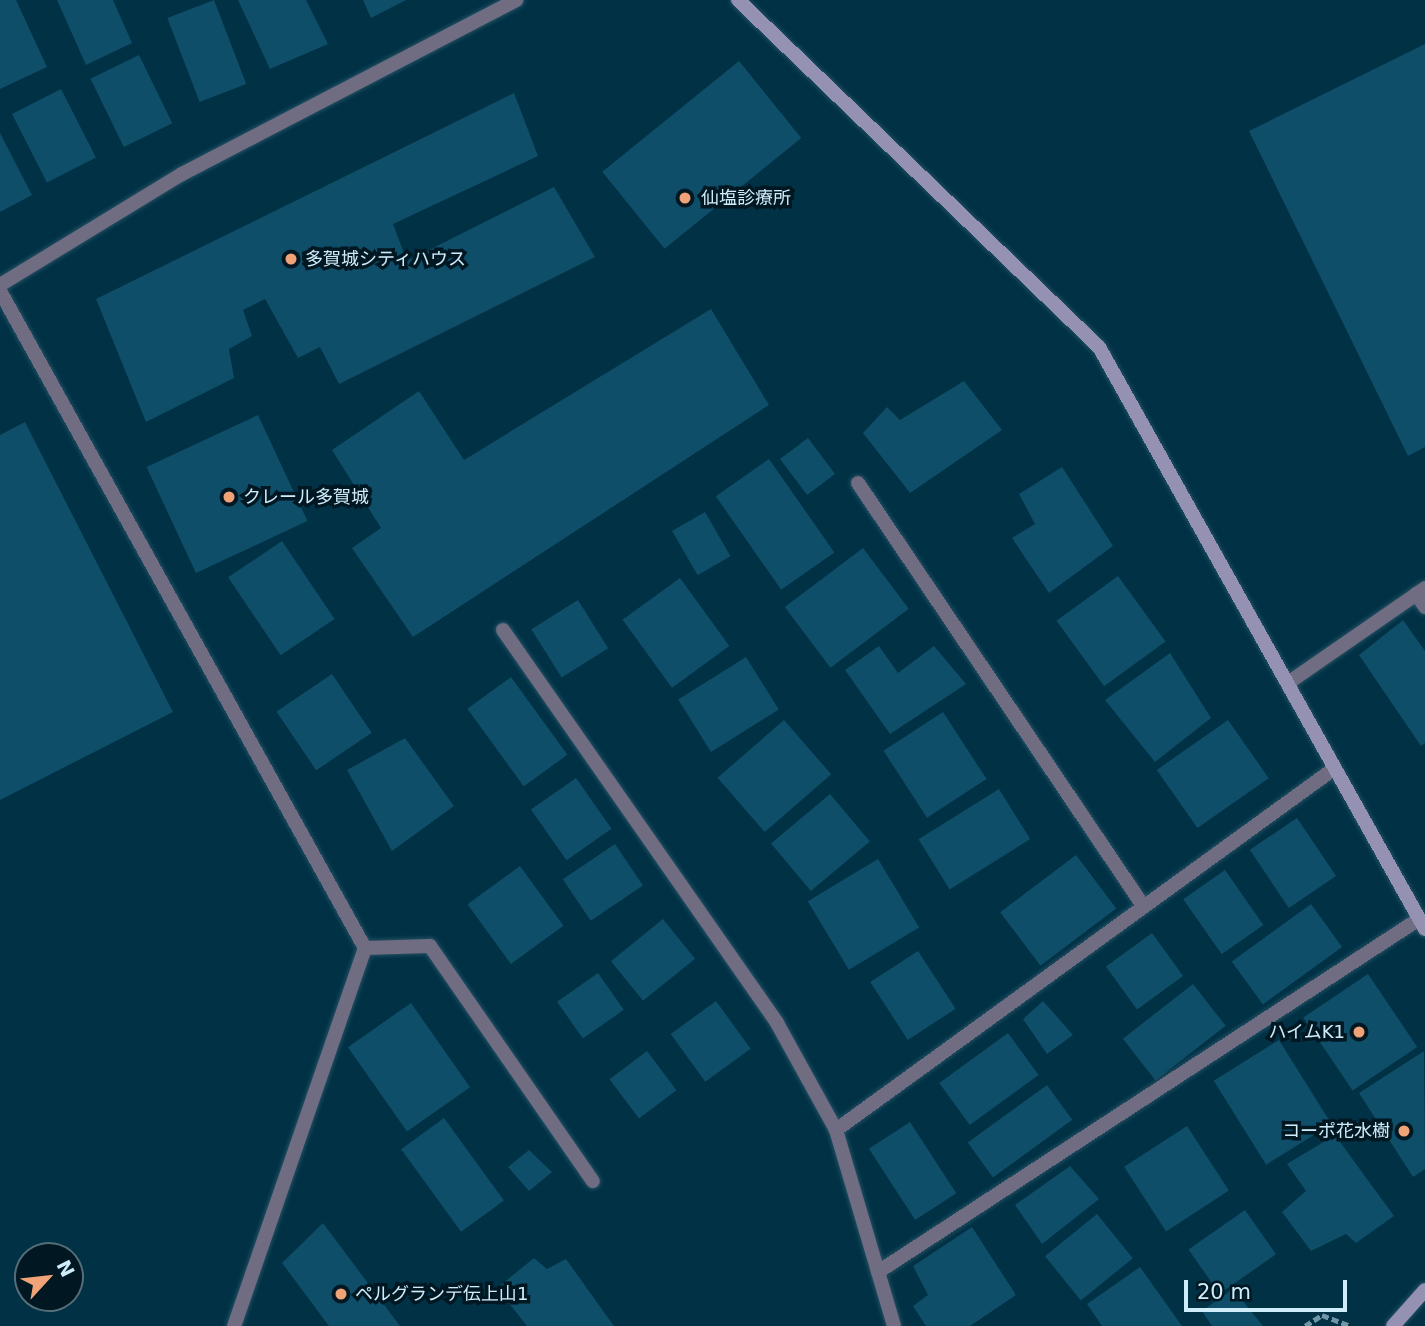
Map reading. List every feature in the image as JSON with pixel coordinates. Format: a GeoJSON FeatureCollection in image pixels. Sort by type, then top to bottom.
{"type":"FeatureCollection","features":[{"type":"Feature","properties":{"kind":"street"},"geometry":{"type":"LineString","coordinates":[[0,285],[182,174],[516,0]]}},
{"type":"Feature","properties":{"kind":"street"},"geometry":{"type":"LineString","coordinates":[[738,0],[1099,347],[1422,924],[878,1272]]}},
{"type":"Feature","properties":{"kind":"street"},"geometry":{"type":"LineString","coordinates":[[0,291],[365,948],[234,1326]]}},
{"type":"Feature","properties":{"kind":"street"},"geometry":{"type":"LineString","coordinates":[[858,483],[1144,907]]}},
{"type":"Feature","properties":{"kind":"street"},"geometry":{"type":"LineString","coordinates":[[1288,683],[1420,591],[1425,607]]}},
{"type":"Feature","properties":{"kind":"street"},"geometry":{"type":"LineString","coordinates":[[503,630],[778,1023],[836,1129],[894,1326]]}},
{"type":"Feature","properties":{"kind":"street"},"geometry":{"type":"LineString","coordinates":[[836,1129],[1335,768]]}},
{"type":"Feature","properties":{"kind":"street"},"geometry":{"type":"LineString","coordinates":[[365,948],[430,946],[593,1181]]}},
{"type":"Feature","properties":{"kind":"street"},"geometry":{"type":"LineString","coordinates":[[1394,1326],[1425,1290]]}},
{"type":"Feature","properties":{"kind":"path"},"geometry":{"type":"LineString","coordinates":[[1305,1326],[1321,1315],[1351,1326]]}},
{"type":"Feature","properties":{"kind":"building"},"geometry":{"type":"Polygon","coordinates":[[[0,0],[16,0],[47,67],[0,89],[0,0]]]}},
{"type":"Feature","properties":{"kind":"building"},"geometry":{"type":"Polygon","coordinates":[[[57,0],[113,0],[132,43],[86,65],[57,0]]]}},
{"type":"Feature","properties":{"kind":"building"},"geometry":{"type":"Polygon","coordinates":[[[214,0],[246,84],[200,102],[167,18],[214,0]]]}},
{"type":"Feature","properties":{"kind":"building"},"geometry":{"type":"Polygon","coordinates":[[[238,0],[306,0],[328,44],[270,69],[238,0]]]}},
{"type":"Feature","properties":{"kind":"building"},"geometry":{"type":"Polygon","coordinates":[[[363,0],[406,0],[371,18],[363,0]]]}},
{"type":"Feature","properties":{"kind":"building"},"geometry":{"type":"Polygon","coordinates":[[[1425,44],[1425,447],[1408,456],[1249,131],[1425,44]]]}},
{"type":"Feature","properties":{"kind":"building"},"geometry":{"type":"Polygon","coordinates":[[[139,55],[172,123],[124,147],[90,79],[139,55]]]}},
{"type":"Feature","properties":{"kind":"building"},"geometry":{"type":"Polygon","coordinates":[[[739,61],[801,138],[665,249],[602,172],[739,61]]]}},
{"type":"Feature","properties":{"kind":"building"},"geometry":{"type":"Polygon","coordinates":[[[61,89],[96,158],[47,183],[12,114],[61,89]]]}},
{"type":"Feature","properties":{"kind":"building","name":"多賀城シティハウス"},"geometry":{"type":"Polygon","coordinates":[[[514,93],[538,156],[393,224],[407,261],[554,187],[595,257],[339,384],[320,347],[298,358],[265,299],[243,310],[252,336],[229,349],[234,378],[146,422],[96,299],[514,93]]]}},
{"type":"Feature","properties":{"kind":"building"},"geometry":{"type":"Polygon","coordinates":[[[0,133],[32,195],[0,212],[0,133]]]}},
{"type":"Feature","properties":{"kind":"building"},"geometry":{"type":"Polygon","coordinates":[[[711,309],[769,405],[413,637],[352,548],[381,528],[332,450],[419,391],[464,460],[711,309]]]}},
{"type":"Feature","properties":{"kind":"building"},"geometry":{"type":"Polygon","coordinates":[[[964,381],[1002,430],[910,493],[863,433],[887,407],[900,420],[964,381]]]}},
{"type":"Feature","properties":{"kind":"building","name":"クレール多賀城"},"geometry":{"type":"Polygon","coordinates":[[[258,415],[307,521],[196,573],[147,467],[258,415]]]}},
{"type":"Feature","properties":{"kind":"building"},"geometry":{"type":"Polygon","coordinates":[[[25,422],[173,712],[0,800],[0,435],[25,422]]]}},
{"type":"Feature","properties":{"kind":"building"},"geometry":{"type":"Polygon","coordinates":[[[808,438],[835,474],[807,495],[780,459],[808,438]]]}},
{"type":"Feature","properties":{"kind":"building"},"geometry":{"type":"Polygon","coordinates":[[[769,459],[834,552],[781,590],[716,496],[769,459]]]}},
{"type":"Feature","properties":{"kind":"building"},"geometry":{"type":"Polygon","coordinates":[[[1062,467],[1113,546],[1049,593],[1012,538],[1035,524],[1019,494],[1062,467]]]}},
{"type":"Feature","properties":{"kind":"building"},"geometry":{"type":"Polygon","coordinates":[[[705,512],[730,556],[698,575],[672,531],[705,512]]]}},
{"type":"Feature","properties":{"kind":"building"},"geometry":{"type":"Polygon","coordinates":[[[282,541],[335,619],[281,655],[228,577],[282,541]]]}},
{"type":"Feature","properties":{"kind":"building"},"geometry":{"type":"Polygon","coordinates":[[[863,548],[909,609],[830,668],[785,607],[863,548]]]}},
{"type":"Feature","properties":{"kind":"building"},"geometry":{"type":"Polygon","coordinates":[[[1118,576],[1166,642],[1104,686],[1057,621],[1118,576]]]}},
{"type":"Feature","properties":{"kind":"building"},"geometry":{"type":"Polygon","coordinates":[[[680,578],[729,646],[672,688],[623,620],[680,578]]]}},
{"type":"Feature","properties":{"kind":"building"},"geometry":{"type":"Polygon","coordinates":[[[578,600],[608,648],[562,677],[531,629],[578,600]]]}},
{"type":"Feature","properties":{"kind":"building"},"geometry":{"type":"Polygon","coordinates":[[[1403,620],[1425,651],[1425,743],[1421,746],[1359,655],[1403,620]]]}},
{"type":"Feature","properties":{"kind":"building"},"geometry":{"type":"Polygon","coordinates":[[[879,646],[898,673],[934,646],[966,684],[890,734],[845,670],[879,646]]]}},
{"type":"Feature","properties":{"kind":"building"},"geometry":{"type":"Polygon","coordinates":[[[1170,653],[1211,718],[1155,762],[1105,700],[1170,653]]]}},
{"type":"Feature","properties":{"kind":"building"},"geometry":{"type":"Polygon","coordinates":[[[746,657],[779,710],[711,752],[678,699],[746,657]]]}},
{"type":"Feature","properties":{"kind":"building"},"geometry":{"type":"Polygon","coordinates":[[[332,674],[372,733],[316,770],[276,711],[332,674]]]}},
{"type":"Feature","properties":{"kind":"building"},"geometry":{"type":"Polygon","coordinates":[[[511,677],[567,755],[524,786],[467,709],[511,677]]]}},
{"type":"Feature","properties":{"kind":"building"},"geometry":{"type":"Polygon","coordinates":[[[943,712],[987,779],[927,818],[883,751],[943,712]]]}},
{"type":"Feature","properties":{"kind":"building"},"geometry":{"type":"Polygon","coordinates":[[[784,720],[831,774],[765,832],[718,778],[784,720]]]}},
{"type":"Feature","properties":{"kind":"building"},"geometry":{"type":"Polygon","coordinates":[[[1228,720],[1269,778],[1197,828],[1157,770],[1228,720]]]}},
{"type":"Feature","properties":{"kind":"building"},"geometry":{"type":"Polygon","coordinates":[[[405,738],[454,806],[392,851],[347,770],[405,738]]]}},
{"type":"Feature","properties":{"kind":"building"},"geometry":{"type":"Polygon","coordinates":[[[576,778],[612,829],[567,860],[531,810],[576,778]]]}},
{"type":"Feature","properties":{"kind":"building"},"geometry":{"type":"Polygon","coordinates":[[[999,789],[1030,839],[950,889],[918,839],[999,789]]]}},
{"type":"Feature","properties":{"kind":"building"},"geometry":{"type":"Polygon","coordinates":[[[830,794],[870,841],[811,891],[771,843],[830,794]]]}},
{"type":"Feature","properties":{"kind":"building"},"geometry":{"type":"Polygon","coordinates":[[[1297,818],[1336,876],[1289,908],[1250,850],[1297,818]]]}},
{"type":"Feature","properties":{"kind":"building"},"geometry":{"type":"Polygon","coordinates":[[[615,844],[643,885],[591,921],[563,879],[615,844]]]}},
{"type":"Feature","properties":{"kind":"building"},"geometry":{"type":"Polygon","coordinates":[[[1076,855],[1116,909],[1040,966],[1000,912],[1076,855]]]}},
{"type":"Feature","properties":{"kind":"building"},"geometry":{"type":"Polygon","coordinates":[[[878,859],[919,928],[849,970],[808,901],[878,859]]]}},
{"type":"Feature","properties":{"kind":"building"},"geometry":{"type":"Polygon","coordinates":[[[520,866],[563,926],[511,964],[467,904],[520,866]]]}},
{"type":"Feature","properties":{"kind":"building"},"geometry":{"type":"Polygon","coordinates":[[[1225,870],[1263,925],[1222,954],[1183,899],[1225,870]]]}},
{"type":"Feature","properties":{"kind":"building"},"geometry":{"type":"Polygon","coordinates":[[[1311,904],[1342,947],[1263,1004],[1232,962],[1311,904]]]}},
{"type":"Feature","properties":{"kind":"building"},"geometry":{"type":"Polygon","coordinates":[[[663,919],[695,959],[643,1001],[611,961],[663,919]]]}},
{"type":"Feature","properties":{"kind":"building"},"geometry":{"type":"Polygon","coordinates":[[[1152,933],[1183,976],[1137,1009],[1106,967],[1152,933]]]}},
{"type":"Feature","properties":{"kind":"building"},"geometry":{"type":"Polygon","coordinates":[[[918,951],[956,1009],[908,1040],[870,982],[918,951]]]}},
{"type":"Feature","properties":{"kind":"building"},"geometry":{"type":"Polygon","coordinates":[[[598,973],[624,1010],[583,1039],[557,1002],[598,973]]]}},
{"type":"Feature","properties":{"kind":"building","name":"ハイムK1"},"geometry":{"type":"Polygon","coordinates":[[[1368,974],[1417,1047],[1353,1091],[1303,1018],[1368,974]]]}},
{"type":"Feature","properties":{"kind":"building"},"geometry":{"type":"Polygon","coordinates":[[[1193,984],[1226,1026],[1155,1081],[1123,1039],[1193,984]]]}},
{"type":"Feature","properties":{"kind":"building"},"geometry":{"type":"Polygon","coordinates":[[[716,1001],[751,1049],[705,1082],[671,1034],[716,1001]]]}},
{"type":"Feature","properties":{"kind":"building"},"geometry":{"type":"Polygon","coordinates":[[[1043,1001],[1073,1035],[1047,1054],[1023,1019],[1043,1001]]]}},
{"type":"Feature","properties":{"kind":"building"},"geometry":{"type":"Polygon","coordinates":[[[411,1003],[470,1087],[407,1132],[348,1047],[411,1003]]]}},
{"type":"Feature","properties":{"kind":"building"},"geometry":{"type":"Polygon","coordinates":[[[1008,1033],[1039,1075],[970,1125],[939,1083],[1008,1033]]]}},
{"type":"Feature","properties":{"kind":"building"},"geometry":{"type":"Polygon","coordinates":[[[1279,1040],[1331,1124],[1266,1165],[1214,1081],[1279,1040]]]}},
{"type":"Feature","properties":{"kind":"building"},"geometry":{"type":"Polygon","coordinates":[[[647,1051],[676,1090],[639,1118],[609,1079],[647,1051]]]}},
{"type":"Feature","properties":{"kind":"building","name":"コーポ花水樹"},"geometry":{"type":"Polygon","coordinates":[[[1424,1051],[1425,1169],[1413,1177],[1359,1093],[1424,1051]]]}},
{"type":"Feature","properties":{"kind":"building"},"geometry":{"type":"Polygon","coordinates":[[[1047,1085],[1072,1120],[993,1177],[968,1143],[1047,1085]]]}},
{"type":"Feature","properties":{"kind":"building"},"geometry":{"type":"Polygon","coordinates":[[[444,1118],[504,1201],[461,1232],[401,1149],[444,1118]]]}},
{"type":"Feature","properties":{"kind":"building"},"geometry":{"type":"Polygon","coordinates":[[[910,1122],[956,1193],[915,1220],[869,1149],[910,1122]]]}},
{"type":"Feature","properties":{"kind":"building"},"geometry":{"type":"Polygon","coordinates":[[[1187,1126],[1229,1191],[1166,1231],[1124,1167],[1187,1126]]]}},
{"type":"Feature","properties":{"kind":"building"},"geometry":{"type":"Polygon","coordinates":[[[1335,1135],[1394,1216],[1356,1243],[1346,1234],[1311,1251],[1282,1212],[1306,1191],[1287,1164],[1335,1135]]]}},
{"type":"Feature","properties":{"kind":"building"},"geometry":{"type":"Polygon","coordinates":[[[529,1150],[552,1172],[529,1191],[508,1167],[529,1150]]]}},
{"type":"Feature","properties":{"kind":"building"},"geometry":{"type":"Polygon","coordinates":[[[1070,1166],[1099,1199],[1042,1244],[1015,1205],[1070,1166]]]}},
{"type":"Feature","properties":{"kind":"building"},"geometry":{"type":"Polygon","coordinates":[[[1245,1210],[1276,1254],[1219,1294],[1188,1250],[1245,1210]]]}},
{"type":"Feature","properties":{"kind":"building"},"geometry":{"type":"Polygon","coordinates":[[[1097,1214],[1133,1258],[1081,1300],[1045,1256],[1097,1214]]]}},
{"type":"Feature","properties":{"kind":"building","name":"ペルグランデ伝上山1"},"geometry":{"type":"Polygon","coordinates":[[[323,1223],[400,1326],[329,1326],[282,1263],[323,1223]]]}},
{"type":"Feature","properties":{"kind":"building"},"geometry":{"type":"Polygon","coordinates":[[[972,1227],[1016,1295],[970,1326],[926,1326],[913,1306],[928,1295],[913,1266],[972,1227]]]}},
{"type":"Feature","properties":{"kind":"building"},"geometry":{"type":"Polygon","coordinates":[[[534,1258],[547,1269],[566,1259],[614,1326],[527,1326],[497,1288],[534,1258]]]}},
{"type":"Feature","properties":{"kind":"building"},"geometry":{"type":"Polygon","coordinates":[[[1140,1267],[1182,1326],[1102,1326],[1087,1304],[1140,1267]]]}},
{"type":"Feature","properties":{"kind":"building"},"geometry":{"type":"Polygon","coordinates":[[[1233,1289],[1263,1326],[1212,1326],[1202,1311],[1233,1289]]]}},
{"type":"Feature","properties":{"kind":"place","name":"仙塩診療所"},"geometry":{"type":"Point","coordinates":[685,198]}},
{"type":"Feature","properties":{"kind":"place","name":"多賀城シティハウス"},"geometry":{"type":"Point","coordinates":[291,259]}},
{"type":"Feature","properties":{"kind":"place","name":"クレール多賀城"},"geometry":{"type":"Point","coordinates":[229,497]}},
{"type":"Feature","properties":{"kind":"place","name":"ハイムK1"},"geometry":{"type":"Point","coordinates":[1359,1032]}},
{"type":"Feature","properties":{"kind":"place","name":"コーポ花水樹"},"geometry":{"type":"Point","coordinates":[1404,1131]}},
{"type":"Feature","properties":{"kind":"place","name":"ペルグランデ伝上山1"},"geometry":{"type":"Point","coordinates":[341,1294]}}]}
